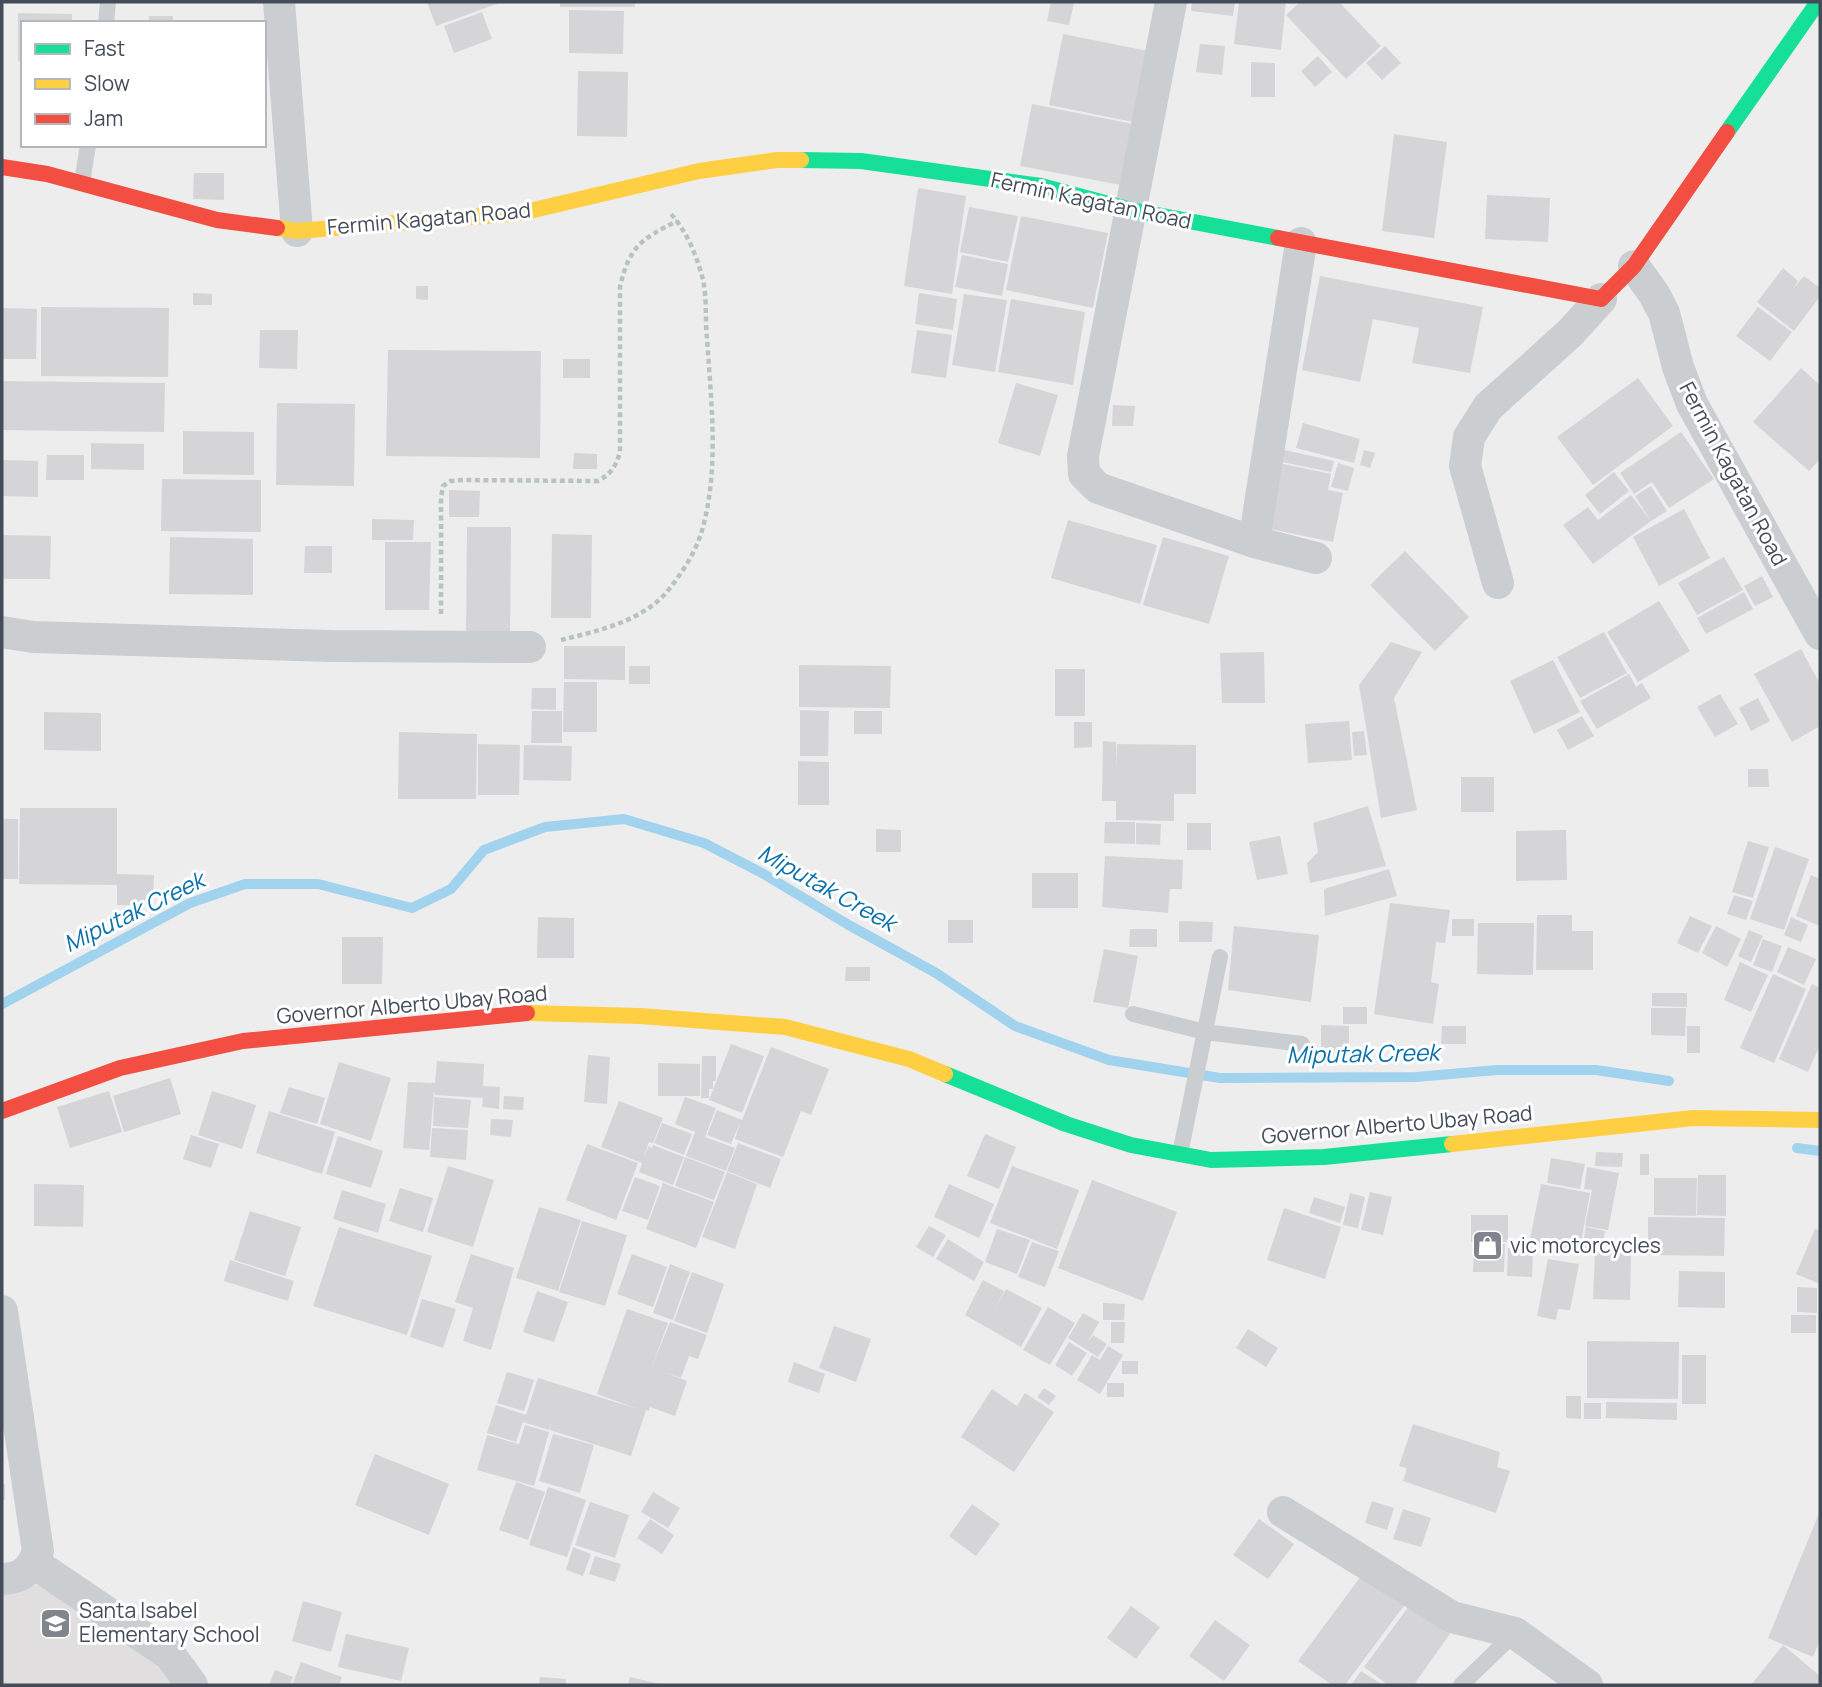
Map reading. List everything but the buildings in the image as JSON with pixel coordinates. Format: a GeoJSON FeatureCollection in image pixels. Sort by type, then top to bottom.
{"type":"FeatureCollection","features":[{"type":"Feature","properties":{"kind":"street"},"geometry":{"type":"LineString","coordinates":[[279,2],[297,231]]}},
{"type":"Feature","properties":{"kind":"street"},"geometry":{"type":"LineString","coordinates":[[1171,2],[1083,456],[1084,474],[1098,488],[1254,542],[1316,558]]}},
{"type":"Feature","properties":{"kind":"street"},"geometry":{"type":"LineString","coordinates":[[1498,583],[1465,466],[1469,437],[1488,407],[1570,333],[1634,266],[1818,2]]}},
{"type":"Feature","properties":{"kind":"street","name":"Fermin Kagatan Road"},"geometry":{"type":"LineString","coordinates":[[2,167],[47,174],[217,220],[297,231],[521,213],[699,172],[778,160],[861,161],[1041,186],[1131,210],[1601,299]]}},
{"type":"Feature","properties":{"kind":"street"},"geometry":{"type":"LineString","coordinates":[[1254,542],[1301,243]]}},
{"type":"Feature","properties":{"kind":"street","name":"Fermin Kagatan Road"},"geometry":{"type":"LineString","coordinates":[[1634,266],[1664,313],[1678,367],[1692,404],[1820,634]]}},
{"type":"Feature","properties":{"kind":"street"},"geometry":{"type":"LineString","coordinates":[[2,632],[47,637],[331,646],[530,647]]}},
{"type":"Feature","properties":{"kind":"street","name":"Governor Alberto Ubay Road"},"geometry":{"type":"LineString","coordinates":[[2,1111],[120,1068],[243,1041],[525,1013],[640,1016],[785,1027],[909,1059],[1066,1124],[1131,1145],[1212,1160],[1324,1157],[1693,1118],[1820,1120]]}},
{"type":"Feature","properties":{"kind":"street"},"geometry":{"type":"LineString","coordinates":[[2,1311],[38,1551],[34,1563],[17,1579],[2,1579]]}},
{"type":"Feature","properties":{"kind":"street"},"geometry":{"type":"LineString","coordinates":[[1283,1512],[1452,1617],[1515,1633],[1587,1685]]}},
{"type":"Feature","properties":{"kind":"street"},"geometry":{"type":"LineString","coordinates":[[34,1563],[170,1655],[192,1685]]}},
{"type":"Feature","properties":{"kind":"lane"},"geometry":{"type":"LineString","coordinates":[[106,21],[108,2]]}},
{"type":"Feature","properties":{"kind":"lane"},"geometry":{"type":"LineString","coordinates":[[82,183],[88,147]]}},
{"type":"Feature","properties":{"kind":"lane"},"geometry":{"type":"LineString","coordinates":[[1180,1154],[1220,957]]}},
{"type":"Feature","properties":{"kind":"lane"},"geometry":{"type":"LineString","coordinates":[[1133,1014],[1205,1032],[1302,1044]]}},
{"type":"Feature","properties":{"kind":"lane"},"geometry":{"type":"LineString","coordinates":[[1461,1685],[1515,1633]]}},
{"type":"Feature","properties":{"kind":"path"},"geometry":{"type":"LineString","coordinates":[[530,647],[596,632],[635,617],[664,595],[686,566],[701,535],[709,496],[712,427],[704,282],[694,250],[677,221],[644,184]]}},
{"type":"Feature","properties":{"kind":"path"},"geometry":{"type":"LineString","coordinates":[[441,647],[440,498],[443,486],[451,481],[462,480],[585,482],[598,481],[608,476],[616,465],[620,452],[620,288],[624,272],[634,249],[652,233],[677,221]]}},
{"type":"Feature","properties":{"kind":"shaded area","name":"Santa Isabel Elementary School"},"geometry":{"type":"Polygon","coordinates":[[[52,1585],[164,1659],[183,1685],[2,1685],[2,1587],[52,1585]]]}},
{"type":"Feature","properties":{"kind":"waterway","name":"Miputak Creek"},"geometry":{"type":"LineString","coordinates":[[2,1004],[190,903],[245,884],[318,884],[412,908],[451,889],[484,850],[545,827],[624,819],[704,843],[762,873],[936,973],[1015,1026],[1109,1060],[1220,1078],[1416,1077],[1497,1070],[1596,1070],[1669,1081]]}},
{"type":"Feature","properties":{"kind":"waterway","name":"Miputak Creek"},"geometry":{"type":"LineString","coordinates":[[1797,1148],[1820,1151]]}},
{"type":"Feature","properties":{"kind":"traffic: fast"},"geometry":{"type":"LineString","coordinates":[[1727,132],[1818,2]]}},
{"type":"Feature","properties":{"kind":"traffic: fast"},"geometry":{"type":"LineString","coordinates":[[801,160],[861,161],[1041,186],[1131,210],[1278,238]]}},
{"type":"Feature","properties":{"kind":"traffic: fast"},"geometry":{"type":"LineString","coordinates":[[945,1074],[1066,1124],[1131,1145],[1211,1160],[1324,1157],[1452,1144]]}},
{"type":"Feature","properties":{"kind":"traffic: slow"},"geometry":{"type":"LineString","coordinates":[[277,228],[297,231],[521,213],[699,171],[777,160],[801,160]]}},
{"type":"Feature","properties":{"kind":"traffic: slow"},"geometry":{"type":"LineString","coordinates":[[527,1013],[640,1016],[785,1027],[909,1059],[945,1074]]}},
{"type":"Feature","properties":{"kind":"traffic: slow"},"geometry":{"type":"LineString","coordinates":[[1452,1144],[1693,1118],[1820,1120]]}},
{"type":"Feature","properties":{"kind":"traffic: jam"},"geometry":{"type":"LineString","coordinates":[[1278,238],[1601,299],[1634,266],[1727,132]]}},
{"type":"Feature","properties":{"kind":"traffic: jam"},"geometry":{"type":"LineString","coordinates":[[2,167],[47,174],[217,220],[277,228]]}},
{"type":"Feature","properties":{"kind":"traffic: jam"},"geometry":{"type":"LineString","coordinates":[[2,1111],[120,1068],[243,1041],[527,1013]]}},
{"type":"Feature","properties":{"kind":"place","name":"vic motorcycles"},"geometry":{"type":"Point","coordinates":[1487,1246]}},
{"type":"Feature","properties":{"kind":"place","name":"Santa Isabel Elementary School"},"geometry":{"type":"Point","coordinates":[56,1623]}}]}
